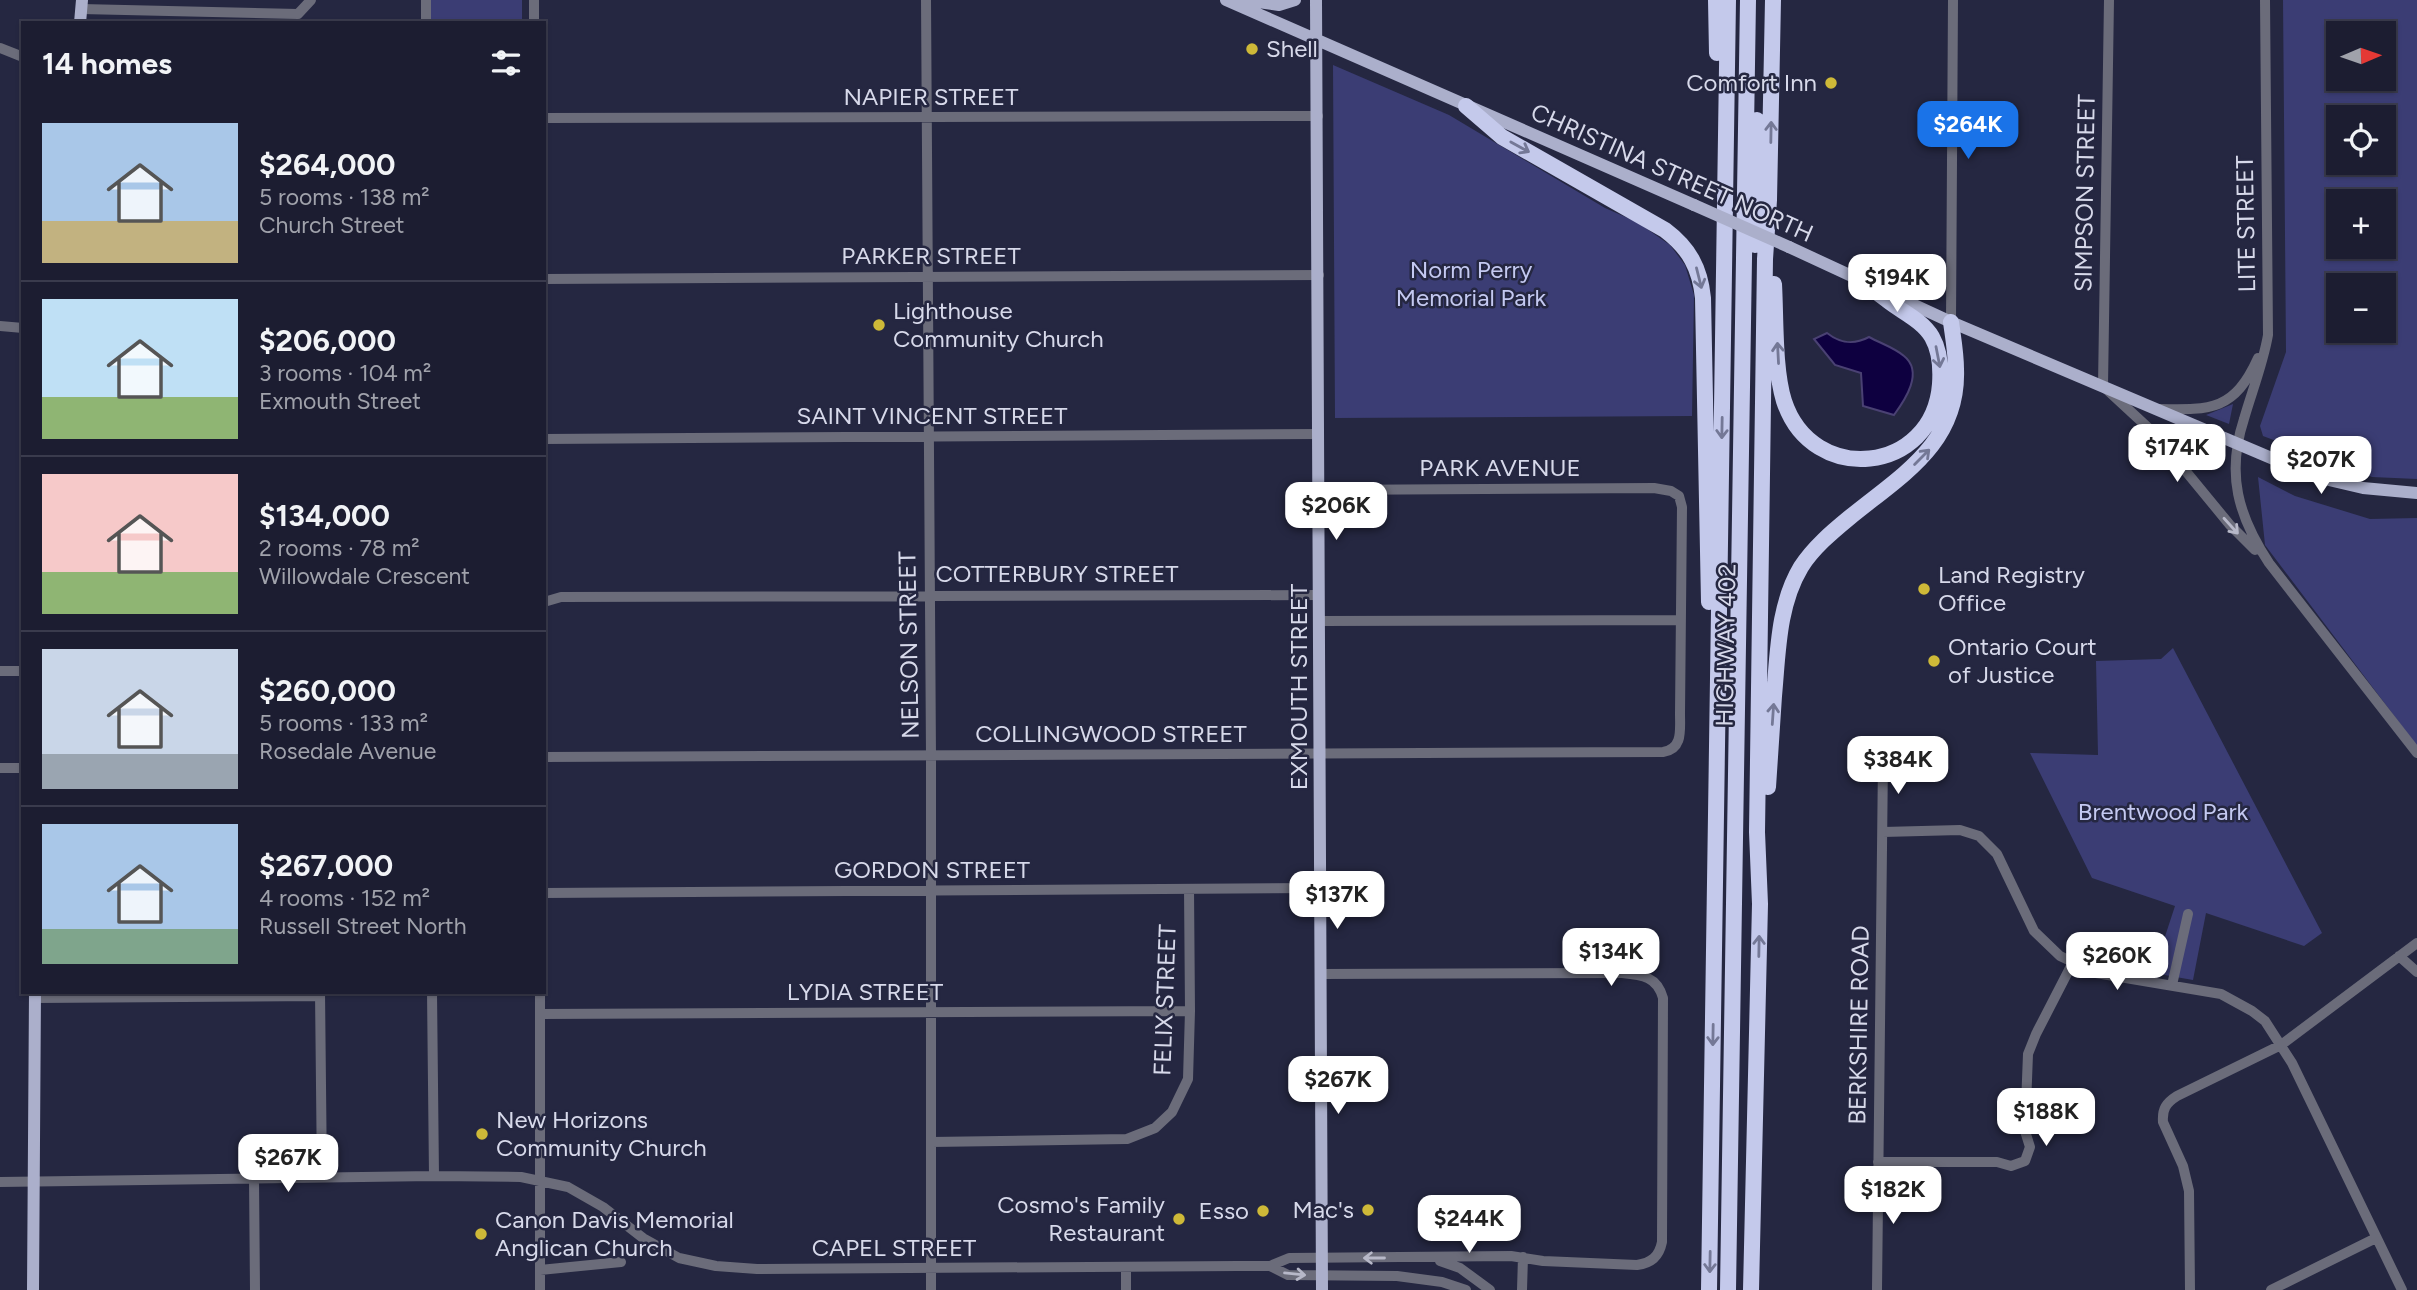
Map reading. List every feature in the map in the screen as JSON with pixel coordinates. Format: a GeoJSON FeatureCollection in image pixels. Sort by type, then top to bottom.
{"type":"FeatureCollection","features":[{"type":"Feature","properties":{"kind":"highway"},"geometry":{"type":"LineString","coordinates":[[1716,0],[1717,186],[1724,297]]}},
{"type":"Feature","properties":{"kind":"highway","name":"HIGHWAY 402"},"geometry":{"type":"LineString","coordinates":[[1709,1290],[1728,0]]}},
{"type":"Feature","properties":{"kind":"highway"},"geometry":{"type":"LineString","coordinates":[[1728,1290],[1748,0]]}},
{"type":"Feature","properties":{"kind":"highway","name":"HIGHWAY 402"},"geometry":{"type":"LineString","coordinates":[[1739,1290],[1759,0]]}},
{"type":"Feature","properties":{"kind":"highway"},"geometry":{"type":"LineString","coordinates":[[1760,905],[1757,832],[1765,273],[1773,0]]}},
{"type":"Feature","properties":{"kind":"highway"},"geometry":{"type":"LineString","coordinates":[[1466,106],[1502,137],[1665,230],[1683,245],[1699,273],[1703,298],[1709,534],[1707,834],[1713,967]]}},
{"type":"Feature","properties":{"kind":"highway"},"geometry":{"type":"LineString","coordinates":[[1769,200],[1780,382],[1784,401],[1801,433],[1812,444],[1837,456],[1866,459],[1892,453],[1919,436],[1936,409],[1941,374],[1937,348],[1924,327],[1858,277]]}},
{"type":"Feature","properties":{"kind":"highway"},"geometry":{"type":"LineString","coordinates":[[1751,1290],[1760,905],[1779,645],[1788,598],[1801,567],[1814,551],[1841,524],[1921,459],[1945,428],[1951,411],[1956,370],[1951,322]]}},
{"type":"Feature","properties":{"kind":"main road","name":"CHRISTINA STREET NORTH"},"geometry":{"type":"LineString","coordinates":[[1226,0],[1858,277],[1951,322],[2316,477],[2339,484],[2417,493]]}},
{"type":"Feature","properties":{"kind":"main road"},"geometry":{"type":"LineString","coordinates":[[1244,0],[1279,5],[1296,0]]}},
{"type":"Feature","properties":{"kind":"main road","name":"EXMOUTH STREET"},"geometry":{"type":"LineString","coordinates":[[1316,0],[1322,1290]]}},
{"type":"Feature","properties":{"kind":"main road"},"geometry":{"type":"LineString","coordinates":[[33,1290],[35,995]]}},
{"type":"Feature","properties":{"kind":"street"},"geometry":{"type":"LineString","coordinates":[[426,0],[426,21]]}},
{"type":"Feature","properties":{"kind":"street"},"geometry":{"type":"LineString","coordinates":[[534,0],[534,21]]}},
{"type":"Feature","properties":{"kind":"street","name":"NELSON STREET"},"geometry":{"type":"LineString","coordinates":[[926,0],[931,1290]]}},
{"type":"Feature","properties":{"kind":"street"},"geometry":{"type":"LineString","coordinates":[[1951,322],[1953,0]]}},
{"type":"Feature","properties":{"kind":"street","name":"SIMPSON STREET"},"geometry":{"type":"LineString","coordinates":[[2103,386],[2109,0]]}},
{"type":"Feature","properties":{"kind":"street","name":"LITE STREET"},"geometry":{"type":"LineString","coordinates":[[2265,0],[2269,318],[2262,364],[2237,443],[2235,472],[2239,503],[2248,529],[2269,563]]}},
{"type":"Feature","properties":{"kind":"street"},"geometry":{"type":"LineString","coordinates":[[82,4],[298,15],[311,1]]}},
{"type":"Feature","properties":{"kind":"street"},"geometry":{"type":"LineString","coordinates":[[0,48],[21,56]]}},
{"type":"Feature","properties":{"kind":"street","name":"NAPIER STREET"},"geometry":{"type":"LineString","coordinates":[[546,118],[1318,117]]}},
{"type":"Feature","properties":{"kind":"street","name":"PARKER STREET"},"geometry":{"type":"LineString","coordinates":[[546,279],[1319,275]]}},
{"type":"Feature","properties":{"kind":"street"},"geometry":{"type":"LineString","coordinates":[[2158,409],[2204,409],[2226,401],[2236,393],[2244,384],[2260,352],[2269,318]]}},
{"type":"Feature","properties":{"kind":"street"},"geometry":{"type":"LineString","coordinates":[[0,326],[21,328]]}},
{"type":"Feature","properties":{"kind":"street"},"geometry":{"type":"LineString","coordinates":[[2103,386],[2161,440],[2230,526],[2269,563],[2417,753]]}},
{"type":"Feature","properties":{"kind":"street","name":"SAINT VINCENT STREET"},"geometry":{"type":"LineString","coordinates":[[546,439],[1319,434]]}},
{"type":"Feature","properties":{"kind":"street","name":"PARK AVENUE"},"geometry":{"type":"LineString","coordinates":[[1320,490],[1654,488],[1671,491],[1679,496],[1682,508],[1681,620]]}},
{"type":"Feature","properties":{"kind":"street","name":"COTTERBURY STREET"},"geometry":{"type":"LineString","coordinates":[[546,601],[561,597],[1320,594]]}},
{"type":"Feature","properties":{"kind":"street"},"geometry":{"type":"LineString","coordinates":[[1320,621],[1681,620]]}},
{"type":"Feature","properties":{"kind":"street","name":"COLLINGWOOD STREET"},"geometry":{"type":"LineString","coordinates":[[546,757],[1672,751],[1679,738],[1681,620]]}},
{"type":"Feature","properties":{"kind":"street"},"geometry":{"type":"LineString","coordinates":[[0,671],[21,671]]}},
{"type":"Feature","properties":{"kind":"street","name":"BERKSHIRE ROAD"},"geometry":{"type":"LineString","coordinates":[[1877,1290],[1882,760]]}},
{"type":"Feature","properties":{"kind":"street"},"geometry":{"type":"LineString","coordinates":[[0,768],[21,768]]}},
{"type":"Feature","properties":{"kind":"street"},"geometry":{"type":"LineString","coordinates":[[1883,832],[1960,830],[1984,840],[1997,855],[2034,931],[2049,947],[2072,964],[2096,973],[2221,994],[2264,1021],[2292,1063],[2402,1290]]}},
{"type":"Feature","properties":{"kind":"street","name":"GORDON STREET"},"geometry":{"type":"LineString","coordinates":[[546,893],[1321,888]]}},
{"type":"Feature","properties":{"kind":"street","name":"FELIX STREET"},"geometry":{"type":"LineString","coordinates":[[931,1142],[1127,1139],[1155,1128],[1172,1112],[1188,1079],[1189,889]]}},
{"type":"Feature","properties":{"kind":"street"},"geometry":{"type":"LineString","coordinates":[[2172,985],[2188,914]]}},
{"type":"Feature","properties":{"kind":"street"},"geometry":{"type":"LineString","coordinates":[[2190,1290],[2189,1191],[2183,1166],[2163,1122],[2166,1104],[2281,1045],[2417,943]]}},
{"type":"Feature","properties":{"kind":"street"},"geometry":{"type":"LineString","coordinates":[[2399,956],[2417,972]]}},
{"type":"Feature","properties":{"kind":"street"},"geometry":{"type":"LineString","coordinates":[[1878,1162],[1997,1163],[2011,1166],[2025,1161],[2030,1147],[2025,1131],[2028,1054],[2072,964]]}},
{"type":"Feature","properties":{"kind":"street","name":"CAPEL STREET"},"geometry":{"type":"LineString","coordinates":[[0,1182],[521,1177],[568,1187],[603,1207],[643,1238],[679,1258],[716,1266],[758,1269],[1270,1266],[1289,1258],[1522,1257],[1543,1261],[1637,1265],[1648,1263],[1660,1252],[1663,998],[1660,988],[1653,980],[1646,976],[1621,973],[1321,974]]}},
{"type":"Feature","properties":{"kind":"street"},"geometry":{"type":"LineString","coordinates":[[35,995],[320,994],[322,1178]]}},
{"type":"Feature","properties":{"kind":"street"},"geometry":{"type":"LineString","coordinates":[[432,994],[434,1176]]}},
{"type":"Feature","properties":{"kind":"street"},"geometry":{"type":"LineString","coordinates":[[540,994],[540,1290]]}},
{"type":"Feature","properties":{"kind":"street","name":"LYDIA STREET"},"geometry":{"type":"LineString","coordinates":[[540,1014],[1190,1011]]}},
{"type":"Feature","properties":{"kind":"street"},"geometry":{"type":"LineString","coordinates":[[254,1179],[255,1290]]}},
{"type":"Feature","properties":{"kind":"street"},"geometry":{"type":"LineString","coordinates":[[2271,1290],[2376,1238]]}},
{"type":"Feature","properties":{"kind":"street"},"geometry":{"type":"LineString","coordinates":[[1522,1257],[1522,1290]]}},
{"type":"Feature","properties":{"kind":"street","name":"CAPEL STREET"},"geometry":{"type":"LineString","coordinates":[[1427,1258],[1460,1268],[1490,1290]]}},
{"type":"Feature","properties":{"kind":"street"},"geometry":{"type":"LineString","coordinates":[[540,1270],[621,1262]]}},
{"type":"Feature","properties":{"kind":"street","name":"CAPEL STREET"},"geometry":{"type":"LineString","coordinates":[[1270,1266],[1288,1275],[1376,1274],[1442,1282],[1466,1290]]}},
{"type":"Feature","properties":{"kind":"street"},"geometry":{"type":"LineString","coordinates":[[1126,1268],[1126,1290]]}},
{"type":"Feature","properties":{"kind":"street","name":"CAPEL STREET"},"geometry":{"type":"LineString","coordinates":[[1418,1279],[1447,1290]]}},
{"type":"Feature","properties":{"kind":"green space"},"geometry":{"type":"Polygon","coordinates":[[[430,0],[522,0],[522,21],[430,21],[430,0]]]}},
{"type":"Feature","properties":{"kind":"green space"},"geometry":{"type":"Polygon","coordinates":[[[2283,0],[2417,0],[2417,479],[2372,477],[2263,436],[2260,426],[2286,352],[2283,0]]]}},
{"type":"Feature","properties":{"kind":"green space","name":"Norm Perry Memorial Park"},"geometry":{"type":"Polygon","coordinates":[[[1333,65],[1449,115],[1605,208],[1637,222],[1670,245],[1685,265],[1694,295],[1692,416],[1335,418],[1333,65]]]}},
{"type":"Feature","properties":{"kind":"green space"},"geometry":{"type":"Polygon","coordinates":[[[2233,404],[2229,424],[2206,415],[2233,404]]]}},
{"type":"Feature","properties":{"kind":"green space"},"geometry":{"type":"Polygon","coordinates":[[[2258,477],[2295,496],[2370,519],[2417,518],[2417,746],[2265,545],[2258,477]]]}},
{"type":"Feature","properties":{"kind":"green space","name":"Brentwood Park"},"geometry":{"type":"Polygon","coordinates":[[[2173,648],[2322,933],[2304,946],[2206,913],[2193,980],[2153,973],[2175,906],[2092,878],[2030,753],[2098,755],[2096,661],[2161,659],[2173,648]]]}},
{"type":"Feature","properties":{"kind":"shaded area"},"geometry":{"type":"Polygon","coordinates":[[[1827,333],[1848,342],[1869,337],[1896,350],[1910,363],[1913,378],[1911,386],[1894,415],[1863,406],[1861,373],[1835,365],[1814,339],[1827,333]]]}},
{"type":"Feature","properties":{"kind":"place","name":"Shell"},"geometry":{"type":"Point","coordinates":[1252,49]}},
{"type":"Feature","properties":{"kind":"place","name":"Comfort Inn"},"geometry":{"type":"Point","coordinates":[1831,83]}},
{"type":"Feature","properties":{"kind":"place","name":"Lighthouse Community Church"},"geometry":{"type":"Point","coordinates":[879,325]}},
{"type":"Feature","properties":{"kind":"place","name":"Land Registry Office"},"geometry":{"type":"Point","coordinates":[1924,589]}},
{"type":"Feature","properties":{"kind":"place","name":"Ontario Court of Justice"},"geometry":{"type":"Point","coordinates":[1934,661]}},
{"type":"Feature","properties":{"kind":"place","name":"New Horizons Community Church"},"geometry":{"type":"Point","coordinates":[482,1134]}},
{"type":"Feature","properties":{"kind":"place","name":"Mac's"},"geometry":{"type":"Point","coordinates":[1368,1210]}},
{"type":"Feature","properties":{"kind":"place","name":"Esso"},"geometry":{"type":"Point","coordinates":[1263,1211]}},
{"type":"Feature","properties":{"kind":"place","name":"Cosmo's Family Restaurant"},"geometry":{"type":"Point","coordinates":[1179,1219]}},
{"type":"Feature","properties":{"kind":"place","name":"Canon Davis Memorial Anglican Church"},"geometry":{"type":"Point","coordinates":[481,1234]}}]}
